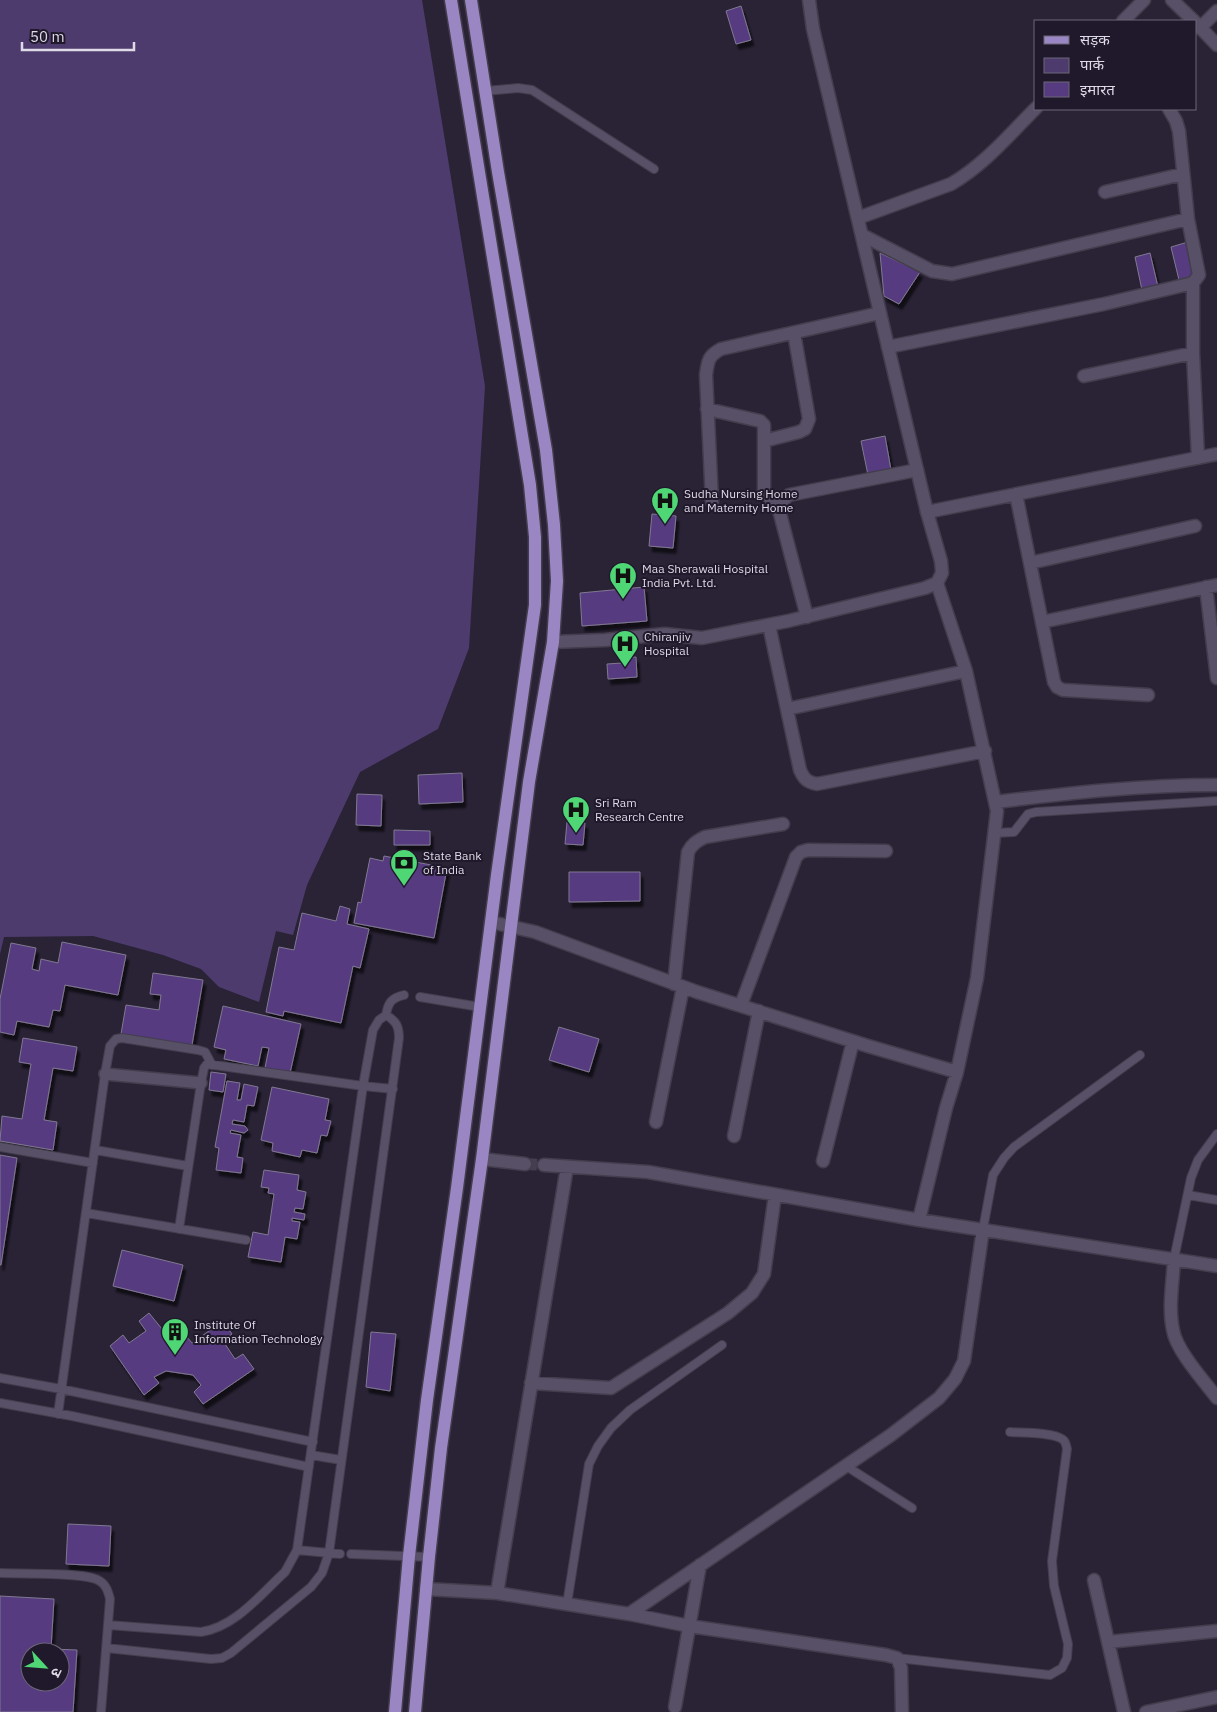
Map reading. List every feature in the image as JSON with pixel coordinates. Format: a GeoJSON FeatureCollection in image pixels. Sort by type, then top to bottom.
{"type":"FeatureCollection","features":[{"type":"Feature","properties":{"kind":"main road"},"geometry":{"type":"LineString","coordinates":[[395,1712],[409,1556],[428,1400],[535,605],[535,536],[530,485],[451,0]]}},
{"type":"Feature","properties":{"kind":"main road"},"geometry":{"type":"LineString","coordinates":[[415,1712],[441,1448],[482,1160],[529,782],[553,642],[558,581],[546,450],[471,0]]}},
{"type":"Feature","properties":{"kind":"street"},"geometry":{"type":"LineString","coordinates":[[553,642],[604,640],[665,634],[702,638],[807,617],[925,588],[937,583],[942,573],[941,561],[927,512],[813,29],[809,0]]}},
{"type":"Feature","properties":{"kind":"street"},"geometry":{"type":"LineString","coordinates":[[1123,20],[1144,0]]}},
{"type":"Feature","properties":{"kind":"street"},"geometry":{"type":"LineString","coordinates":[[1172,0],[1192,20]]}},
{"type":"Feature","properties":{"kind":"street"},"geometry":{"type":"LineString","coordinates":[[1197,23],[1217,11]]}},
{"type":"Feature","properties":{"kind":"street"},"geometry":{"type":"LineString","coordinates":[[1197,25],[1217,45]]}},
{"type":"Feature","properties":{"kind":"street"},"geometry":{"type":"LineString","coordinates":[[858,218],[951,184],[990,155],[1034,110]]}},
{"type":"Feature","properties":{"kind":"street"},"geometry":{"type":"LineString","coordinates":[[1170,110],[1179,131],[1188,219],[1199,275],[1193,283],[1192,353],[1198,458]]}},
{"type":"Feature","properties":{"kind":"street"},"geometry":{"type":"LineString","coordinates":[[1105,192],[1183,174]]}},
{"type":"Feature","properties":{"kind":"street"},"geometry":{"type":"LineString","coordinates":[[862,235],[932,271],[952,274],[1188,219]]}},
{"type":"Feature","properties":{"kind":"street"},"geometry":{"type":"LineString","coordinates":[[888,347],[1104,304],[1193,283]]}},
{"type":"Feature","properties":{"kind":"street"},"geometry":{"type":"LineString","coordinates":[[712,502],[706,375],[712,354],[721,349],[880,313]]}},
{"type":"Feature","properties":{"kind":"street"},"geometry":{"type":"LineString","coordinates":[[764,441],[799,432],[808,425],[809,419],[794,333]]}},
{"type":"Feature","properties":{"kind":"street"},"geometry":{"type":"LineString","coordinates":[[1084,376],[1192,353]]}},
{"type":"Feature","properties":{"kind":"street"},"geometry":{"type":"LineString","coordinates":[[707,409],[760,422],[764,426],[764,490],[771,500],[780,503]]}},
{"type":"Feature","properties":{"kind":"street"},"geometry":{"type":"LineString","coordinates":[[927,512],[1217,454]]}},
{"type":"Feature","properties":{"kind":"street"},"geometry":{"type":"LineString","coordinates":[[807,617],[779,510],[780,503],[789,496],[917,470]]}},
{"type":"Feature","properties":{"kind":"street"},"geometry":{"type":"LineString","coordinates":[[1016,494],[1054,682],[1057,687],[1062,690],[1148,695]]}},
{"type":"Feature","properties":{"kind":"street"},"geometry":{"type":"LineString","coordinates":[[1030,562],[1195,526]]}},
{"type":"Feature","properties":{"kind":"street"},"geometry":{"type":"LineString","coordinates":[[919,1220],[946,1108],[957,1072],[977,978],[998,811],[966,671],[937,583]]}},
{"type":"Feature","properties":{"kind":"street"},"geometry":{"type":"LineString","coordinates":[[1042,622],[1212,586],[1217,678]]}},
{"type":"Feature","properties":{"kind":"street"},"geometry":{"type":"LineString","coordinates":[[769,625],[800,770],[809,783],[817,784],[985,751]]}},
{"type":"Feature","properties":{"kind":"street"},"geometry":{"type":"LineString","coordinates":[[787,709],[966,671]]}},
{"type":"Feature","properties":{"kind":"street"},"geometry":{"type":"LineString","coordinates":[[996,802],[1139,788],[1217,785]]}},
{"type":"Feature","properties":{"kind":"street"},"geometry":{"type":"LineString","coordinates":[[656,1122],[679,985],[688,852],[697,840],[783,824]]}},
{"type":"Feature","properties":{"kind":"street"},"geometry":{"type":"LineString","coordinates":[[741,1005],[796,857],[801,852],[808,850],[886,851]]}},
{"type":"Feature","properties":{"kind":"street"},"geometry":{"type":"LineString","coordinates":[[491,922],[535,932],[679,985],[957,1072]]}},
{"type":"Feature","properties":{"kind":"street"},"geometry":{"type":"LineString","coordinates":[[734,1136],[760,1011]]}},
{"type":"Feature","properties":{"kind":"street"},"geometry":{"type":"LineString","coordinates":[[823,1161],[853,1041]]}},
{"type":"Feature","properties":{"kind":"street"},"geometry":{"type":"LineString","coordinates":[[105,1074],[201,1083]]}},
{"type":"Feature","properties":{"kind":"street"},"geometry":{"type":"LineString","coordinates":[[482,1160],[525,1164]]}},
{"type":"Feature","properties":{"kind":"street"},"geometry":{"type":"LineString","coordinates":[[544,1165],[648,1172],[919,1220],[1217,1266]]}},
{"type":"Feature","properties":{"kind":"street"},"geometry":{"type":"LineString","coordinates":[[497,1593],[567,1167]]}},
{"type":"Feature","properties":{"kind":"street"},"geometry":{"type":"LineString","coordinates":[[531,1382],[611,1388],[728,1313],[752,1293],[764,1274],[775,1194]]}},
{"type":"Feature","properties":{"kind":"street"},"geometry":{"type":"LineString","coordinates":[[629,1614],[891,1435],[939,1398],[955,1379],[964,1361],[983,1229]]}},
{"type":"Feature","properties":{"kind":"street"},"geometry":{"type":"LineString","coordinates":[[1174,1259],[1170,1311],[1173,1332],[1182,1350],[1217,1398]]}},
{"type":"Feature","properties":{"kind":"street"},"geometry":{"type":"LineString","coordinates":[[675,1707],[700,1565]]}},
{"type":"Feature","properties":{"kind":"street"},"geometry":{"type":"LineString","coordinates":[[1094,1580],[1124,1712]]}},
{"type":"Feature","properties":{"kind":"street"},"geometry":{"type":"LineString","coordinates":[[426,1589],[497,1593],[629,1614],[689,1626],[886,1654],[897,1658],[901,1668],[902,1712]]}},
{"type":"Feature","properties":{"kind":"street"},"geometry":{"type":"LineString","coordinates":[[1108,1642],[1217,1631]]}},
{"type":"Feature","properties":{"kind":"street"},"geometry":{"type":"LineString","coordinates":[[1146,1712],[1217,1697]]}},
{"type":"Feature","properties":{"kind":"lane"},"geometry":{"type":"LineString","coordinates":[[485,91],[518,88],[532,90],[654,169]]}},
{"type":"Feature","properties":{"kind":"lane"},"geometry":{"type":"LineString","coordinates":[[995,834],[1014,832],[1028,814],[1036,812],[1217,801]]}},
{"type":"Feature","properties":{"kind":"lane"},"geometry":{"type":"LineString","coordinates":[[108,1625],[201,1632],[215,1630],[230,1622],[285,1572],[297,1550],[363,1086],[373,1030],[379,1020],[386,1015],[388,1004],[394,997],[404,995]]}},
{"type":"Feature","properties":{"kind":"lane"},"geometry":{"type":"LineString","coordinates":[[420,997],[480,1007]]}},
{"type":"Feature","properties":{"kind":"lane"},"geometry":{"type":"LineString","coordinates":[[106,1648],[211,1659],[222,1658],[231,1654],[311,1586],[322,1573],[329,1553],[393,1089],[399,1030],[396,1021],[386,1015]]}},
{"type":"Feature","properties":{"kind":"lane"},"geometry":{"type":"LineString","coordinates":[[58,1414],[110,1046],[116,1039],[122,1038],[205,1052],[212,1065]]}},
{"type":"Feature","properties":{"kind":"lane"},"geometry":{"type":"LineString","coordinates":[[983,1229],[993,1175],[1004,1158],[1014,1147],[1140,1055]]}},
{"type":"Feature","properties":{"kind":"lane"},"geometry":{"type":"LineString","coordinates":[[179,1229],[201,1083],[204,1068],[207,1064],[393,1089]]}},
{"type":"Feature","properties":{"kind":"lane"},"geometry":{"type":"LineString","coordinates":[[1174,1259],[1191,1178],[1198,1160],[1217,1134]]}},
{"type":"Feature","properties":{"kind":"lane"},"geometry":{"type":"LineString","coordinates":[[0,1147],[93,1163]]}},
{"type":"Feature","properties":{"kind":"lane"},"geometry":{"type":"LineString","coordinates":[[95,1150],[188,1166]]}},
{"type":"Feature","properties":{"kind":"lane"},"geometry":{"type":"LineString","coordinates":[[1188,1194],[1217,1200]]}},
{"type":"Feature","properties":{"kind":"lane"},"geometry":{"type":"LineString","coordinates":[[86,1213],[246,1240]]}},
{"type":"Feature","properties":{"kind":"lane"},"geometry":{"type":"LineString","coordinates":[[567,1604],[589,1464],[598,1446],[611,1428],[630,1410],[722,1345]]}},
{"type":"Feature","properties":{"kind":"lane"},"geometry":{"type":"LineString","coordinates":[[0,1378],[313,1442]]}},
{"type":"Feature","properties":{"kind":"lane"},"geometry":{"type":"LineString","coordinates":[[0,1403],[309,1467]]}},
{"type":"Feature","properties":{"kind":"lane"},"geometry":{"type":"LineString","coordinates":[[897,1658],[1050,1675],[1062,1668],[1067,1658],[1068,1644],[1054,1586],[1052,1561],[1068,1449],[1062,1438],[1010,1432]]}},
{"type":"Feature","properties":{"kind":"lane"},"geometry":{"type":"LineString","coordinates":[[311,1455],[342,1460]]}},
{"type":"Feature","properties":{"kind":"lane"},"geometry":{"type":"LineString","coordinates":[[846,1466],[912,1508]]}},
{"type":"Feature","properties":{"kind":"lane"},"geometry":{"type":"LineString","coordinates":[[297,1550],[340,1554]]}},
{"type":"Feature","properties":{"kind":"lane"},"geometry":{"type":"LineString","coordinates":[[351,1554],[429,1557]]}},
{"type":"Feature","properties":{"kind":"lane"},"geometry":{"type":"LineString","coordinates":[[0,1573],[84,1576],[98,1580],[106,1586],[110,1599],[101,1712]]}},
{"type":"Feature","properties":{"kind":"green space"},"geometry":{"type":"Polygon","coordinates":[[[0,0],[422,0],[485,386],[469,648],[438,729],[360,772],[307,885],[293,935],[276,931],[259,1002],[219,987],[201,969],[163,955],[93,936],[4,937],[0,954],[0,0]]]}},
{"type":"Feature","properties":{"kind":"building"},"geometry":{"type":"Polygon","coordinates":[[[741,6],[751,40],[736,44],[726,11],[741,6]]]}},
{"type":"Feature","properties":{"kind":"building"},"geometry":{"type":"Polygon","coordinates":[[[1188,242],[1196,275],[1179,280],[1171,247],[1188,242]]]}},
{"type":"Feature","properties":{"kind":"building"},"geometry":{"type":"Polygon","coordinates":[[[880,253],[920,272],[899,304],[884,296],[880,253]]]}},
{"type":"Feature","properties":{"kind":"building"},"geometry":{"type":"Polygon","coordinates":[[[1150,253],[1158,287],[1142,290],[1135,257],[1150,253]]]}},
{"type":"Feature","properties":{"kind":"building"},"geometry":{"type":"Polygon","coordinates":[[[885,436],[891,470],[868,475],[861,441],[885,436]]]}},
{"type":"Feature","properties":{"kind":"building"},"geometry":{"type":"Polygon","coordinates":[[[652,514],[676,516],[673,548],[649,546],[652,514]]]}},
{"type":"Feature","properties":{"kind":"building"},"geometry":{"type":"Polygon","coordinates":[[[644,587],[647,621],[582,626],[580,593],[644,587]]]}},
{"type":"Feature","properties":{"kind":"building"},"geometry":{"type":"Polygon","coordinates":[[[636,657],[637,677],[608,679],[607,664],[622,663],[621,658],[636,657]]]}},
{"type":"Feature","properties":{"kind":"building"},"geometry":{"type":"Polygon","coordinates":[[[462,773],[463,802],[419,804],[418,775],[462,773]]]}},
{"type":"Feature","properties":{"kind":"building"},"geometry":{"type":"Polygon","coordinates":[[[357,794],[382,795],[381,826],[356,825],[357,794]]]}},
{"type":"Feature","properties":{"kind":"building"},"geometry":{"type":"Polygon","coordinates":[[[567,822],[585,823],[583,845],[565,844],[567,822]]]}},
{"type":"Feature","properties":{"kind":"building"},"geometry":{"type":"Polygon","coordinates":[[[394,830],[430,831],[430,845],[394,845],[394,830]]]}},
{"type":"Feature","properties":{"kind":"building","name":"State Bank of India"},"geometry":{"type":"Polygon","coordinates":[[[384,856],[447,868],[434,938],[354,923],[358,902],[361,903],[370,858],[383,861],[384,856]]]}},
{"type":"Feature","properties":{"kind":"building"},"geometry":{"type":"Polygon","coordinates":[[[569,872],[640,872],[640,901],[569,902],[569,872]]]}},
{"type":"Feature","properties":{"kind":"building"},"geometry":{"type":"Polygon","coordinates":[[[340,906],[350,909],[347,924],[369,929],[360,968],[353,966],[341,1023],[284,1011],[283,1016],[266,1012],[279,947],[294,950],[302,913],[336,921],[340,906]]]}},
{"type":"Feature","properties":{"kind":"building"},"geometry":{"type":"Polygon","coordinates":[[[62,942],[126,955],[118,995],[65,985],[60,1011],[53,1010],[49,1027],[17,1021],[14,1035],[0,1032],[0,999],[11,943],[36,948],[32,969],[39,971],[41,959],[58,963],[62,942]]]}},
{"type":"Feature","properties":{"kind":"building"},"geometry":{"type":"Polygon","coordinates":[[[153,973],[203,980],[192,1045],[121,1034],[126,1005],[159,1010],[161,995],[150,994],[153,973]]]}},
{"type":"Feature","properties":{"kind":"building"},"geometry":{"type":"Polygon","coordinates":[[[223,1006],[301,1024],[290,1073],[265,1068],[269,1048],[262,1047],[258,1066],[224,1059],[226,1050],[214,1047],[223,1006]]]}},
{"type":"Feature","properties":{"kind":"building"},"geometry":{"type":"Polygon","coordinates":[[[559,1027],[599,1039],[589,1072],[549,1060],[559,1027]]]}},
{"type":"Feature","properties":{"kind":"building"},"geometry":{"type":"Polygon","coordinates":[[[23,1038],[77,1047],[73,1071],[53,1068],[44,1120],[57,1122],[53,1150],[0,1141],[2,1116],[22,1119],[31,1064],[19,1062],[23,1038]]]}},
{"type":"Feature","properties":{"kind":"building"},"geometry":{"type":"Polygon","coordinates":[[[211,1072],[226,1074],[223,1092],[209,1090],[211,1072]]]}},
{"type":"Feature","properties":{"kind":"building"},"geometry":{"type":"Polygon","coordinates":[[[227,1081],[240,1083],[237,1100],[241,1100],[244,1084],[258,1087],[254,1106],[247,1105],[244,1122],[233,1120],[232,1124],[245,1126],[248,1130],[244,1133],[231,1130],[230,1133],[241,1135],[237,1157],[243,1158],[241,1173],[216,1170],[219,1148],[215,1147],[227,1081]]]}},
{"type":"Feature","properties":{"kind":"building"},"geometry":{"type":"Polygon","coordinates":[[[272,1087],[329,1099],[325,1120],[331,1121],[327,1136],[321,1135],[317,1153],[302,1150],[300,1157],[272,1151],[273,1143],[261,1140],[272,1087]]]}},
{"type":"Feature","properties":{"kind":"building"},"geometry":{"type":"Polygon","coordinates":[[[0,1155],[17,1158],[1,1265],[0,1265],[0,1155]]]}},
{"type":"Feature","properties":{"kind":"building"},"geometry":{"type":"Polygon","coordinates":[[[264,1170],[299,1175],[297,1190],[306,1192],[303,1209],[295,1208],[294,1212],[305,1214],[304,1220],[292,1218],[292,1221],[300,1222],[297,1239],[285,1237],[281,1262],[248,1257],[253,1232],[268,1235],[274,1194],[268,1193],[269,1188],[261,1187],[264,1170]]]}},
{"type":"Feature","properties":{"kind":"building"},"geometry":{"type":"Polygon","coordinates":[[[122,1250],[183,1265],[174,1301],[113,1286],[122,1250]]]}},
{"type":"Feature","properties":{"kind":"building","name":"Institute Of Information Technology"},"geometry":{"type":"Polygon","coordinates":[[[149,1313],[175,1345],[186,1336],[192,1343],[223,1321],[232,1334],[223,1341],[235,1359],[243,1354],[254,1369],[203,1404],[194,1392],[201,1385],[193,1375],[166,1371],[154,1377],[159,1383],[144,1395],[110,1346],[123,1335],[129,1343],[146,1331],[139,1321],[149,1313]]]}},
{"type":"Feature","properties":{"kind":"building"},"geometry":{"type":"Polygon","coordinates":[[[371,1332],[396,1334],[390,1391],[366,1387],[371,1332]]]}},
{"type":"Feature","properties":{"kind":"building"},"geometry":{"type":"Polygon","coordinates":[[[68,1524],[111,1526],[109,1566],[66,1564],[68,1524]]]}},
{"type":"Feature","properties":{"kind":"building"},"geometry":{"type":"Polygon","coordinates":[[[0,1596],[54,1599],[51,1642],[20,1642],[20,1692],[70,1692],[70,1650],[77,1650],[73,1712],[0,1712],[0,1596]]]}},
{"type":"Feature","properties":{"kind":"tunnel"},"geometry":{"type":"LineString","coordinates":[[525,1164],[544,1165]]}},
{"type":"Feature","properties":{"kind":"place","name":"Sudha Nursing Home and Maternity Home"},"geometry":{"type":"Point","coordinates":[665,525]}},
{"type":"Feature","properties":{"kind":"place","name":"Maa Sherawali Hospital India Pvt. Ltd."},"geometry":{"type":"Point","coordinates":[623,600]}},
{"type":"Feature","properties":{"kind":"place","name":"Chiranjiv Hospital"},"geometry":{"type":"Point","coordinates":[625,668]}},
{"type":"Feature","properties":{"kind":"place","name":"Sri Ram Research Centre"},"geometry":{"type":"Point","coordinates":[576,834]}},
{"type":"Feature","properties":{"kind":"place","name":"State Bank of India"},"geometry":{"type":"Point","coordinates":[404,887]}},
{"type":"Feature","properties":{"kind":"place","name":"Institute Of Information Technology"},"geometry":{"type":"Point","coordinates":[175,1356]}}]}
